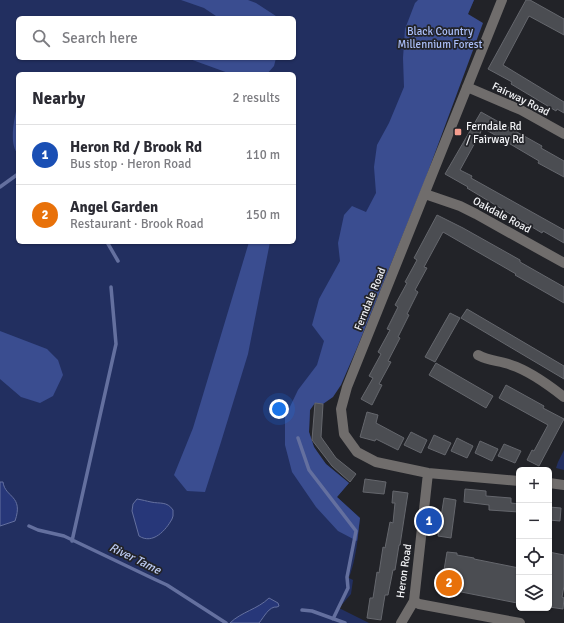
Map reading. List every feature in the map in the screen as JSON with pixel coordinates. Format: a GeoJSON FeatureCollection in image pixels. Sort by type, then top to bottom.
{"type":"FeatureCollection","features":[{"type":"Feature","properties":{"kind":"street","name":"Ferndale Road"},"geometry":{"type":"LineString","coordinates":[[502,0],[347,387],[341,409],[344,434],[357,452],[376,462],[428,473],[516,481]]}},
{"type":"Feature","properties":{"kind":"street","name":"Fairway Road"},"geometry":{"type":"LineString","coordinates":[[467,87],[521,110],[564,134]]}},
{"type":"Feature","properties":{"kind":"street","name":"Oakdale Road"},"geometry":{"type":"LineString","coordinates":[[425,194],[460,206],[564,263]]}},
{"type":"Feature","properties":{"kind":"street"},"geometry":{"type":"LineString","coordinates":[[478,356],[487,360],[510,364],[521,369],[564,397]]}},
{"type":"Feature","properties":{"kind":"street","name":"Heron Road"},"geometry":{"type":"LineString","coordinates":[[401,623],[414,601],[428,473]]}},
{"type":"Feature","properties":{"kind":"street"},"geometry":{"type":"LineString","coordinates":[[552,483],[564,484]]}},
{"type":"Feature","properties":{"kind":"street"},"geometry":{"type":"LineString","coordinates":[[414,601],[420,604],[520,623]]}},
{"type":"Feature","properties":{"kind":"green space"},"geometry":{"type":"Polygon","coordinates":[[[0,0],[474,0],[325,379],[310,410],[309,432],[314,447],[326,464],[349,483],[337,497],[360,518],[355,556],[349,578],[353,580],[351,594],[339,608],[369,623],[0,623],[0,0]]]}},
{"type":"Feature","properties":{"kind":"green space"},"geometry":{"type":"Polygon","coordinates":[[[181,0],[248,0],[256,3],[276,16],[216,16],[204,8],[181,0]]]}},
{"type":"Feature","properties":{"kind":"green space","name":"Black Country Millennium Forest"},"geometry":{"type":"Polygon","coordinates":[[[418,0],[474,0],[468,14],[483,23],[425,180],[341,385],[333,397],[323,404],[315,403],[310,410],[309,432],[314,447],[326,464],[349,483],[337,497],[360,518],[357,541],[338,531],[316,507],[292,472],[285,445],[285,417],[298,390],[317,365],[324,341],[312,325],[319,299],[340,261],[338,243],[344,215],[352,206],[366,212],[376,193],[374,167],[377,145],[389,123],[404,87],[403,58],[405,29],[415,3],[418,0]]]}},
{"type":"Feature","properties":{"kind":"green space"},"geometry":{"type":"Polygon","coordinates":[[[192,60],[276,60],[274,66],[269,72],[226,72],[192,60]]]}},
{"type":"Feature","properties":{"kind":"green space"},"geometry":{"type":"Polygon","coordinates":[[[16,111],[16,151],[13,139],[16,111]]]}},
{"type":"Feature","properties":{"kind":"green space"},"geometry":{"type":"Polygon","coordinates":[[[248,244],[270,244],[248,354],[205,492],[187,491],[174,475],[193,428],[248,244]]]}},
{"type":"Feature","properties":{"kind":"green space"},"geometry":{"type":"Polygon","coordinates":[[[0,331],[47,349],[58,360],[63,375],[53,396],[40,403],[21,397],[0,379],[0,331]]]}},
{"type":"Feature","properties":{"kind":"green space"},"geometry":{"type":"Polygon","coordinates":[[[564,450],[564,470],[556,468],[564,450]]]}},
{"type":"Feature","properties":{"kind":"shaded area"},"geometry":{"type":"Polygon","coordinates":[[[0,482],[3,482],[4,487],[16,501],[17,513],[15,521],[0,526],[0,482]]]}},
{"type":"Feature","properties":{"kind":"shaded area"},"geometry":{"type":"Polygon","coordinates":[[[137,499],[166,504],[171,507],[173,510],[173,516],[163,532],[149,539],[139,536],[132,511],[133,504],[137,499]]]}},
{"type":"Feature","properties":{"kind":"shaded area"},"geometry":{"type":"Polygon","coordinates":[[[269,598],[278,603],[279,606],[269,610],[259,623],[230,623],[239,616],[265,602],[269,598]]]}},
{"type":"Feature","properties":{"kind":"building"},"geometry":{"type":"Polygon","coordinates":[[[526,0],[530,0],[564,19],[564,35],[529,16],[503,65],[564,102],[564,113],[557,109],[556,111],[511,84],[512,82],[488,69],[526,0]]]}},
{"type":"Feature","properties":{"kind":"building"},"geometry":{"type":"Polygon","coordinates":[[[481,112],[542,146],[541,148],[564,161],[564,177],[538,163],[539,161],[483,128],[460,170],[472,176],[471,178],[564,230],[564,243],[543,231],[542,233],[445,174],[481,112]]]}},
{"type":"Feature","properties":{"kind":"building"},"geometry":{"type":"Polygon","coordinates":[[[437,215],[520,260],[520,262],[564,287],[564,303],[443,232],[424,267],[427,268],[415,290],[418,292],[407,314],[409,315],[398,337],[400,338],[388,361],[391,362],[379,384],[382,385],[372,405],[361,399],[373,378],[369,376],[381,354],[378,352],[390,330],[387,329],[398,307],[395,305],[417,260],[414,258],[437,215]]]}},
{"type":"Feature","properties":{"kind":"building"},"geometry":{"type":"Polygon","coordinates":[[[467,309],[564,366],[564,379],[461,318],[467,309]]]}},
{"type":"Feature","properties":{"kind":"building"},"geometry":{"type":"Polygon","coordinates":[[[450,313],[460,318],[435,362],[425,357],[450,313]]]}},
{"type":"Feature","properties":{"kind":"building"},"geometry":{"type":"Polygon","coordinates":[[[436,363],[493,396],[486,408],[429,375],[436,363]]]}},
{"type":"Feature","properties":{"kind":"building"},"geometry":{"type":"Polygon","coordinates":[[[506,385],[564,419],[539,466],[527,460],[532,450],[534,451],[548,425],[499,398],[506,385]]]}},
{"type":"Feature","properties":{"kind":"building"},"geometry":{"type":"Polygon","coordinates":[[[315,403],[323,404],[321,437],[336,458],[356,474],[350,482],[332,466],[312,440],[315,403]]]}},
{"type":"Feature","properties":{"kind":"building"},"geometry":{"type":"Polygon","coordinates":[[[367,412],[378,415],[376,423],[404,438],[398,450],[376,439],[375,441],[360,437],[367,412]]]}},
{"type":"Feature","properties":{"kind":"building"},"geometry":{"type":"Polygon","coordinates":[[[411,432],[427,440],[421,453],[404,445],[411,432]]]}},
{"type":"Feature","properties":{"kind":"building"},"geometry":{"type":"Polygon","coordinates":[[[434,435],[451,443],[445,455],[428,448],[434,435]]]}},
{"type":"Feature","properties":{"kind":"building"},"geometry":{"type":"Polygon","coordinates":[[[457,438],[473,446],[467,458],[451,451],[457,438]]]}},
{"type":"Feature","properties":{"kind":"building"},"geometry":{"type":"Polygon","coordinates":[[[480,441],[498,449],[492,461],[475,453],[480,441]]]}},
{"type":"Feature","properties":{"kind":"building"},"geometry":{"type":"Polygon","coordinates":[[[504,444],[521,451],[515,463],[498,456],[504,444]]]}},
{"type":"Feature","properties":{"kind":"building"},"geometry":{"type":"Polygon","coordinates":[[[365,479],[386,482],[384,494],[363,492],[365,479]]]}},
{"type":"Feature","properties":{"kind":"building"},"geometry":{"type":"Polygon","coordinates":[[[465,489],[486,491],[486,496],[511,498],[511,503],[516,504],[516,512],[489,510],[489,505],[464,502],[465,489]]]}},
{"type":"Feature","properties":{"kind":"building"},"geometry":{"type":"Polygon","coordinates":[[[393,491],[408,493],[395,570],[393,570],[388,595],[385,595],[381,620],[367,618],[370,598],[373,598],[377,572],[379,573],[383,547],[385,548],[390,522],[393,523],[395,503],[392,503],[393,491]]]}},
{"type":"Feature","properties":{"kind":"building"},"geometry":{"type":"Polygon","coordinates":[[[444,498],[456,500],[451,538],[438,536],[444,498]]]}},
{"type":"Feature","properties":{"kind":"building"},"geometry":{"type":"Polygon","coordinates":[[[552,507],[561,508],[560,521],[552,520],[552,507]]]}},
{"type":"Feature","properties":{"kind":"building"},"geometry":{"type":"Polygon","coordinates":[[[447,552],[457,553],[457,555],[516,567],[516,603],[441,588],[447,552]]]}},
{"type":"Feature","properties":{"kind":"building"},"geometry":{"type":"Polygon","coordinates":[[[552,553],[564,555],[564,586],[562,597],[564,598],[563,609],[552,607],[552,553]]]}},
{"type":"Feature","properties":{"kind":"waterway"},"geometry":{"type":"LineString","coordinates":[[0,187],[16,175]]}},
{"type":"Feature","properties":{"kind":"waterway"},"geometry":{"type":"LineString","coordinates":[[108,244],[118,261]]}},
{"type":"Feature","properties":{"kind":"waterway"},"geometry":{"type":"LineString","coordinates":[[72,541],[116,344],[111,287]]}},
{"type":"Feature","properties":{"kind":"waterway"},"geometry":{"type":"LineString","coordinates":[[298,438],[309,470],[356,531],[347,577],[348,588],[333,619]]}},
{"type":"Feature","properties":{"kind":"waterway","name":"River Tame"},"geometry":{"type":"LineString","coordinates":[[29,526],[38,530],[64,536],[167,585],[226,623]]}},
{"type":"Feature","properties":{"kind":"waterway","name":"River Tame"},"geometry":{"type":"LineString","coordinates":[[302,610],[312,611],[345,623]]}},
{"type":"Feature","properties":{"kind":"place","name":"Ferndale Rd / Fairway Rd"},"geometry":{"type":"Point","coordinates":[458,132]}},
{"type":"Feature","properties":{"kind":"place","name":"Heron Rd / Brook Rd"},"geometry":{"type":"Point","coordinates":[429,521]}},
{"type":"Feature","properties":{"kind":"place","name":"Angel Garden"},"geometry":{"type":"Point","coordinates":[449,583]}}]}
